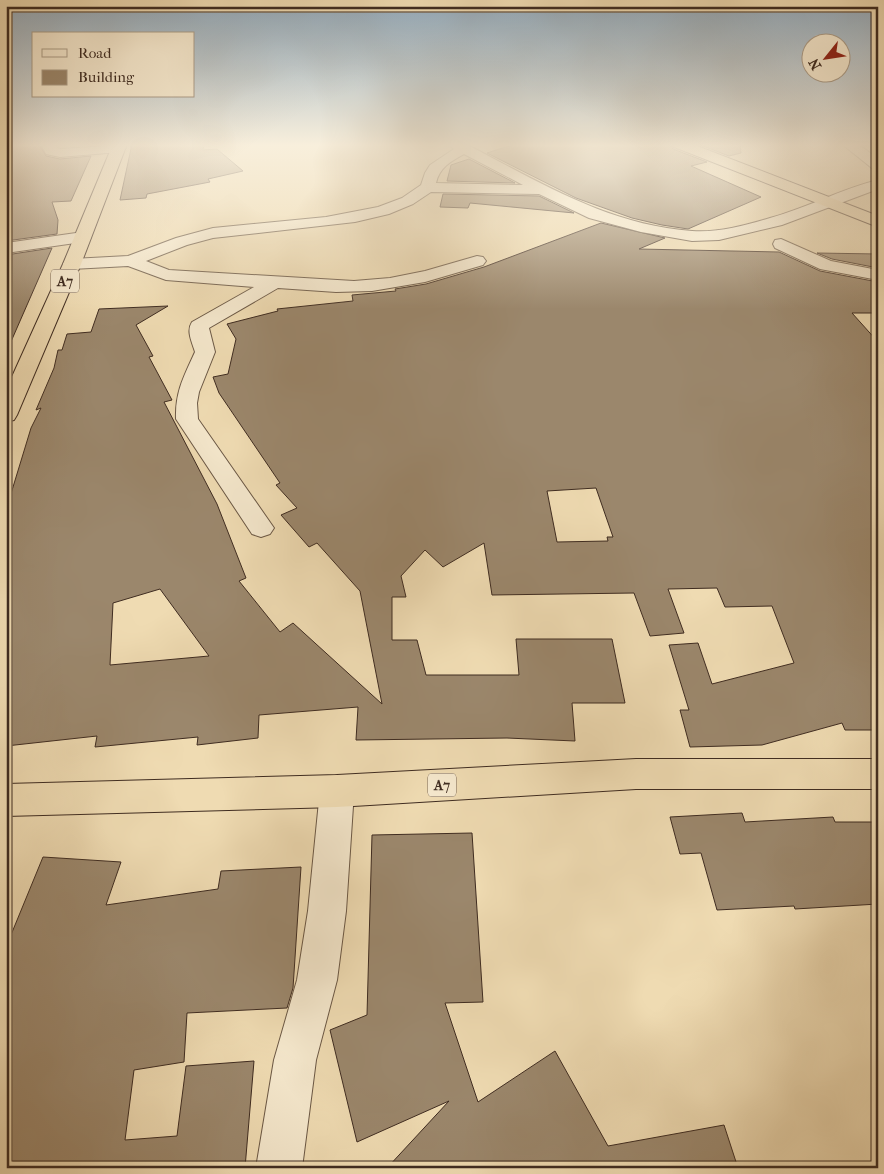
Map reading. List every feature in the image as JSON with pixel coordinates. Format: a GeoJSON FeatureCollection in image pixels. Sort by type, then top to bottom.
{"type":"FeatureCollection","features":[{"type":"Feature","properties":{"kind":"highway","name":"A7"},"geometry":{"type":"LineString","coordinates":[[6,415],[99,199]]}},
{"type":"Feature","properties":{"kind":"highway"},"geometry":{"type":"LineString","coordinates":[[816,199],[878,222]]}},
{"type":"Feature","properties":{"kind":"highway","name":"A7"},"geometry":{"type":"LineString","coordinates":[[6,800],[337,790],[636,774],[878,774]]}},
{"type":"Feature","properties":{"kind":"street"},"geometry":{"type":"LineString","coordinates":[[72,264],[130,261],[213,233],[343,219],[369,214],[410,199]]}},
{"type":"Feature","properties":{"kind":"street"},"geometry":{"type":"LineString","coordinates":[[560,199],[618,222],[692,236],[719,235],[776,222],[838,199]]}},
{"type":"Feature","properties":{"kind":"street"},"geometry":{"type":"LineString","coordinates":[[765,245],[785,242],[787,236],[776,222]]}},
{"type":"Feature","properties":{"kind":"street"},"geometry":{"type":"LineString","coordinates":[[719,235],[765,245],[826,265],[878,274]]}},
{"type":"Feature","properties":{"kind":"street"},"geometry":{"type":"LineString","coordinates":[[6,248],[83,237]]}},
{"type":"Feature","properties":{"kind":"street"},"geometry":{"type":"LineString","coordinates":[[130,261],[166,275],[272,284],[360,287],[449,271],[477,261]]}},
{"type":"Feature","properties":{"kind":"street"},"geometry":{"type":"LineString","coordinates":[[261,528],[198,438],[187,419],[186,403],[188,392],[205,352],[199,334],[199,326],[272,284]]}},
{"type":"Feature","properties":{"kind":"street"},"geometry":{"type":"LineString","coordinates":[[278,1168],[295,1060],[317,980],[327,911],[337,790]]}},
{"type":"Feature","properties":{"kind":"building"},"geometry":{"type":"Polygon","coordinates":[[[6,199],[72,199],[71,201],[52,202],[58,220],[57,234],[6,241],[6,199]]]}},
{"type":"Feature","properties":{"kind":"building"},"geometry":{"type":"Polygon","coordinates":[[[442,199],[545,199],[574,213],[470,203],[468,208],[440,207],[442,199]]]}},
{"type":"Feature","properties":{"kind":"building"},"geometry":{"type":"Polygon","coordinates":[[[578,199],[757,199],[688,229],[632,218],[578,199]]]}},
{"type":"Feature","properties":{"kind":"building"},"geometry":{"type":"Polygon","coordinates":[[[601,223],[665,238],[639,249],[779,252],[820,271],[878,282],[878,313],[852,313],[878,342],[878,730],[845,730],[842,723],[762,745],[690,747],[680,710],[689,710],[669,645],[698,643],[712,684],[794,663],[772,606],[725,607],[717,588],[668,589],[684,633],[650,636],[634,593],[492,595],[484,543],[443,567],[425,550],[401,576],[406,597],[392,597],[392,640],[417,640],[426,675],[519,675],[516,639],[612,639],[625,703],[572,703],[575,741],[507,738],[356,740],[358,707],[259,715],[258,738],[197,745],[198,737],[95,747],[97,736],[6,746],[6,510],[31,428],[41,408],[36,410],[54,368],[58,350],[62,350],[67,334],[91,332],[99,309],[168,306],[136,325],[153,356],[149,357],[172,400],[164,402],[217,504],[246,578],[239,581],[280,632],[293,623],[382,704],[360,591],[317,543],[309,547],[281,515],[297,508],[276,485],[280,483],[219,393],[213,377],[228,374],[236,339],[227,324],[278,311],[277,309],[353,301],[352,295],[396,291],[395,289],[426,284],[484,267],[601,223]],[[596,488],[547,491],[557,542],[608,541],[607,537],[613,537],[596,488]],[[160,589],[113,603],[110,665],[209,656],[160,589]]]}},
{"type":"Feature","properties":{"kind":"building"},"geometry":{"type":"Polygon","coordinates":[[[52,248],[6,353],[6,255],[52,248]]]}},
{"type":"Feature","properties":{"kind":"building"},"geometry":{"type":"Polygon","coordinates":[[[817,253],[878,254],[878,268],[832,259],[817,253]]]}},
{"type":"Feature","properties":{"kind":"building"},"geometry":{"type":"Polygon","coordinates":[[[742,813],[745,822],[833,817],[835,822],[878,822],[878,904],[795,909],[794,906],[717,910],[701,853],[680,854],[670,817],[742,813]]]}},
{"type":"Feature","properties":{"kind":"building"},"geometry":{"type":"Polygon","coordinates":[[[472,833],[483,1002],[445,1003],[478,1102],[555,1051],[608,1146],[724,1125],[738,1168],[387,1168],[449,1101],[357,1142],[330,1030],[367,1015],[372,835],[472,833]]]}},
{"type":"Feature","properties":{"kind":"building"},"geometry":{"type":"Polygon","coordinates":[[[43,857],[121,862],[106,905],[218,889],[221,871],[301,867],[293,988],[287,1008],[187,1013],[184,1062],[134,1070],[125,1140],[177,1136],[186,1066],[254,1061],[245,1168],[6,1168],[6,947],[43,857]]]}}]}
